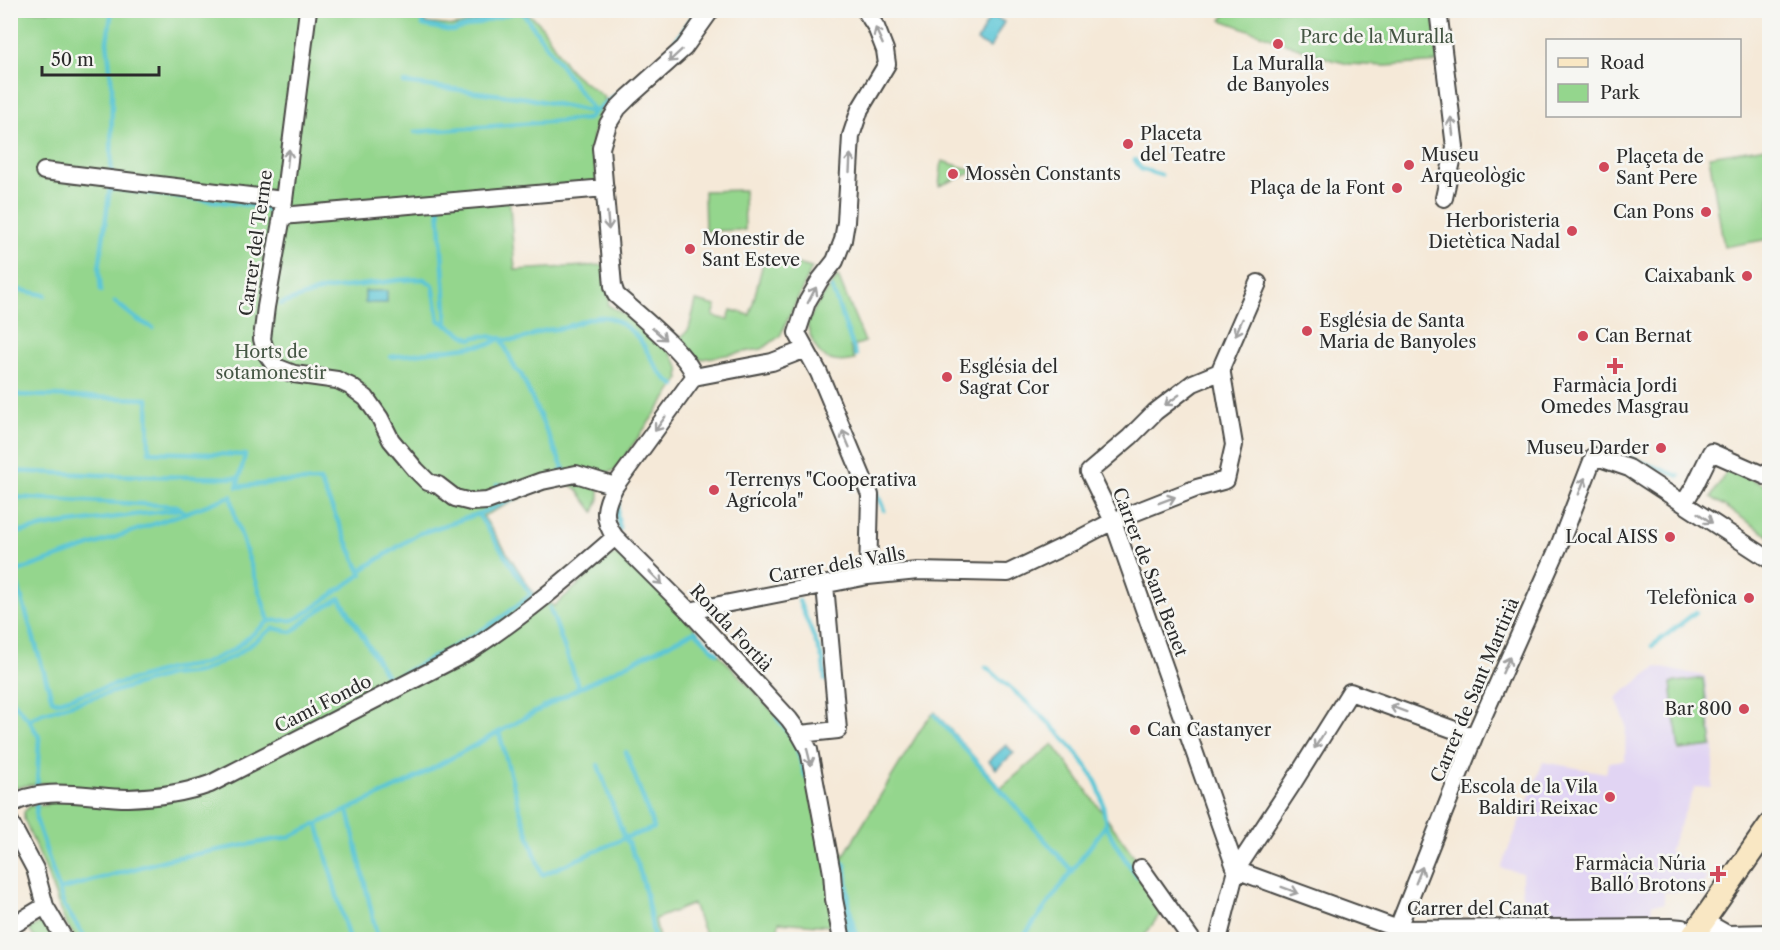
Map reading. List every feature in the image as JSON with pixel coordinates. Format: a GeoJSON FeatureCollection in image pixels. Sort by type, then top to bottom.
{"type":"FeatureCollection","features":[{"type":"Feature","properties":{"kind":"main road"},"geometry":{"type":"LineString","coordinates":[[1696,932],[1770,825]]}},
{"type":"Feature","properties":{"kind":"street","name":"Carrer del Terme"},"geometry":{"type":"LineString","coordinates":[[308,10],[283,208],[262,339],[266,353],[276,367],[294,374],[337,380],[366,398],[380,418],[391,440],[416,470],[428,482],[438,485],[455,498],[471,502],[487,501],[542,481],[576,474],[615,486]]}},
{"type":"Feature","properties":{"kind":"street"},"geometry":{"type":"LineString","coordinates":[[711,10],[684,48],[629,97],[618,108],[608,124],[601,148],[613,286],[616,295],[679,351],[694,371],[694,377],[772,362],[806,349]]}},
{"type":"Feature","properties":{"kind":"street"},"geometry":{"type":"LineString","coordinates":[[865,10],[876,27],[885,50],[887,64],[860,109],[851,135],[843,240],[835,261],[807,302],[797,333],[819,373],[870,495],[868,576]]}},
{"type":"Feature","properties":{"kind":"street"},"geometry":{"type":"LineString","coordinates":[[1438,10],[1455,147],[1444,198]]}},
{"type":"Feature","properties":{"kind":"street"},"geometry":{"type":"LineString","coordinates":[[44,171],[283,208],[605,188]]}},
{"type":"Feature","properties":{"kind":"street"},"geometry":{"type":"LineString","coordinates":[[1222,371],[1221,368],[1258,283]]}},
{"type":"Feature","properties":{"kind":"street","name":"Carrer dels Valls"},"geometry":{"type":"LineString","coordinates":[[689,611],[868,576],[918,571],[1008,573],[1113,521],[1197,488],[1227,480],[1233,445],[1222,371]]}},
{"type":"Feature","properties":{"kind":"street","name":"Carrer de Sant Benet"},"geometry":{"type":"LineString","coordinates":[[1222,371],[1193,383],[1155,412],[1089,472],[1113,521],[1236,870]]}},
{"type":"Feature","properties":{"kind":"street","name":"Ronda Fortià"},"geometry":{"type":"LineString","coordinates":[[694,377],[615,486],[606,503],[609,529],[689,611],[789,719],[800,734],[811,761],[842,939]]}},
{"type":"Feature","properties":{"kind":"street"},"geometry":{"type":"LineString","coordinates":[[1770,478],[1711,452],[1684,503],[1770,560]]}},
{"type":"Feature","properties":{"kind":"street","name":"Carrer de Sant Martirià"},"geometry":{"type":"LineString","coordinates":[[1396,934],[1474,737],[1559,546],[1594,456],[1629,468],[1684,503]]}},
{"type":"Feature","properties":{"kind":"street","name":"Camí Fondo"},"geometry":{"type":"LineString","coordinates":[[10,805],[22,798],[53,794],[126,798],[162,796],[184,793],[210,784],[468,651],[499,632],[535,605],[583,567],[615,537]]}},
{"type":"Feature","properties":{"kind":"street"},"geometry":{"type":"LineString","coordinates":[[800,734],[838,730],[825,585]]}},
{"type":"Feature","properties":{"kind":"street"},"geometry":{"type":"LineString","coordinates":[[1218,939],[1236,870],[1350,692],[1474,737]]}},
{"type":"Feature","properties":{"kind":"street"},"geometry":{"type":"LineString","coordinates":[[10,822],[35,869],[45,906],[65,939]]}},
{"type":"Feature","properties":{"kind":"street"},"geometry":{"type":"LineString","coordinates":[[1141,868],[1192,939]]}},
{"type":"Feature","properties":{"kind":"street","name":"Carrer del Canat"},"geometry":{"type":"LineString","coordinates":[[1236,870],[1396,934],[1671,927],[1696,932],[1727,934],[1770,933]]}},
{"type":"Feature","properties":{"kind":"street"},"geometry":{"type":"LineString","coordinates":[[10,927],[45,906]]}},
{"type":"Feature","properties":{"kind":"shaded area","name":"Escola de la Vila Baldiri Reixac"},"geometry":{"type":"Polygon","coordinates":[[[1656,667],[1705,676],[1714,749],[1712,788],[1695,787],[1669,851],[1707,878],[1698,891],[1687,884],[1675,892],[1664,892],[1664,904],[1652,904],[1651,913],[1547,915],[1546,913],[1522,913],[1522,873],[1501,868],[1543,762],[1606,773],[1609,762],[1625,760],[1626,724],[1616,698],[1656,667]]]}},
{"type":"Feature","properties":{"kind":"green space","name":"Horts de sotamonestir"},"geometry":{"type":"Polygon","coordinates":[[[423,10],[425,23],[455,26],[514,11],[533,17],[571,71],[605,98],[593,135],[597,186],[509,194],[515,270],[604,265],[608,305],[638,323],[657,339],[679,367],[679,380],[615,470],[587,480],[599,490],[599,499],[594,512],[576,488],[567,483],[531,493],[483,516],[534,594],[554,606],[611,556],[618,554],[631,560],[789,729],[801,749],[821,841],[839,842],[843,857],[925,722],[935,712],[1001,788],[1053,744],[1168,903],[1142,939],[846,940],[843,927],[779,922],[777,938],[773,939],[704,939],[706,937],[693,904],[655,919],[659,939],[76,939],[64,920],[24,819],[24,812],[30,806],[47,805],[46,783],[11,789],[10,11],[423,10]]]}},
{"type":"Feature","properties":{"kind":"green space","name":"Parc de la Muralla"},"geometry":{"type":"Polygon","coordinates":[[[1230,10],[1433,11],[1439,62],[1386,66],[1349,64],[1332,60],[1221,20],[1230,10]]]}},
{"type":"Feature","properties":{"kind":"green space"},"geometry":{"type":"Polygon","coordinates":[[[1766,147],[1770,166],[1769,239],[1724,247],[1709,156],[1766,147]]]}},
{"type":"Feature","properties":{"kind":"green space"},"geometry":{"type":"Polygon","coordinates":[[[942,161],[976,171],[939,186],[942,161]]]}},
{"type":"Feature","properties":{"kind":"green space"},"geometry":{"type":"Polygon","coordinates":[[[744,190],[745,230],[705,231],[704,191],[744,190]]]}},
{"type":"Feature","properties":{"kind":"green space"},"geometry":{"type":"Polygon","coordinates":[[[765,255],[812,268],[780,336],[762,349],[696,360],[672,334],[682,337],[689,329],[696,301],[716,306],[713,316],[728,320],[731,310],[750,315],[765,255]]]}},
{"type":"Feature","properties":{"kind":"green space"},"geometry":{"type":"Polygon","coordinates":[[[838,276],[865,342],[850,347],[855,360],[844,362],[828,359],[817,350],[807,324],[816,306],[838,276]]]}},
{"type":"Feature","properties":{"kind":"green space"},"geometry":{"type":"Polygon","coordinates":[[[1728,469],[1769,487],[1769,536],[1711,497],[1728,469]]]}},
{"type":"Feature","properties":{"kind":"green space"},"geometry":{"type":"Polygon","coordinates":[[[1703,678],[1712,746],[1679,750],[1671,683],[1703,678]]]}},
{"type":"Feature","properties":{"kind":"green space"},"geometry":{"type":"Polygon","coordinates":[[[43,921],[54,939],[35,939],[29,929],[43,921]]]}},
{"type":"Feature","properties":{"kind":"water"},"geometry":{"type":"Polygon","coordinates":[[[991,15],[1004,22],[990,48],[977,41],[991,15]]]}},
{"type":"Feature","properties":{"kind":"water"},"geometry":{"type":"Polygon","coordinates":[[[365,291],[387,291],[387,303],[365,303],[365,291]]]}},
{"type":"Feature","properties":{"kind":"water"},"geometry":{"type":"Polygon","coordinates":[[[1006,745],[1014,753],[996,769],[989,761],[1006,745]]]}},
{"type":"Feature","properties":{"kind":"waterway"},"geometry":{"type":"LineString","coordinates":[[111,175],[112,87],[107,41],[112,10]]}},
{"type":"Feature","properties":{"kind":"waterway"},"geometry":{"type":"LineString","coordinates":[[420,10],[423,25],[452,31],[518,11],[523,13],[594,112]]}},
{"type":"Feature","properties":{"kind":"waterway"},"geometry":{"type":"LineString","coordinates":[[666,54],[698,10]]}},
{"type":"Feature","properties":{"kind":"waterway"},"geometry":{"type":"LineString","coordinates":[[415,132],[588,119],[639,77]]}},
{"type":"Feature","properties":{"kind":"waterway"},"geometry":{"type":"LineString","coordinates":[[404,83],[526,98],[594,112]]}},
{"type":"Feature","properties":{"kind":"waterway"},"geometry":{"type":"LineString","coordinates":[[1135,160],[1141,169],[1161,175]]}},
{"type":"Feature","properties":{"kind":"waterway"},"geometry":{"type":"LineString","coordinates":[[101,291],[99,269],[110,187]]}},
{"type":"Feature","properties":{"kind":"waterway"},"geometry":{"type":"LineString","coordinates":[[110,188],[262,207],[279,218]]}},
{"type":"Feature","properties":{"kind":"waterway"},"geometry":{"type":"LineString","coordinates":[[439,206],[447,326]]}},
{"type":"Feature","properties":{"kind":"waterway"},"geometry":{"type":"LineString","coordinates":[[281,304],[322,290],[424,279],[433,285],[439,320],[471,339],[483,336],[510,340],[520,339],[591,318],[614,319],[636,335],[661,373],[675,385]]}},
{"type":"Feature","properties":{"kind":"waterway"},"geometry":{"type":"LineString","coordinates":[[10,288],[45,295]]}},
{"type":"Feature","properties":{"kind":"waterway"},"geometry":{"type":"LineString","coordinates":[[832,288],[856,355]]}},
{"type":"Feature","properties":{"kind":"waterway"},"geometry":{"type":"LineString","coordinates":[[115,302],[138,320],[153,328]]}},
{"type":"Feature","properties":{"kind":"waterway"},"geometry":{"type":"LineString","coordinates":[[391,357],[490,344],[501,338],[516,370],[521,374],[564,470],[561,471]]}},
{"type":"Feature","properties":{"kind":"waterway"},"geometry":{"type":"LineString","coordinates":[[18,394],[148,399],[149,452],[245,455],[237,487],[278,482],[320,481],[360,571],[418,534],[478,514],[531,595],[498,620],[445,652],[389,680],[340,598],[318,611],[292,632],[273,628],[236,655],[200,672],[169,675],[42,713],[29,720]]}},
{"type":"Feature","properties":{"kind":"waterway"},"geometry":{"type":"LineString","coordinates":[[1604,448],[1679,476]]}},
{"type":"Feature","properties":{"kind":"waterway"},"geometry":{"type":"LineString","coordinates":[[10,471],[239,478]]}},
{"type":"Feature","properties":{"kind":"waterway"},"geometry":{"type":"LineString","coordinates":[[497,485],[511,485]]}},
{"type":"Feature","properties":{"kind":"waterway"},"geometry":{"type":"LineString","coordinates":[[876,490],[884,510]]}},
{"type":"Feature","properties":{"kind":"waterway"},"geometry":{"type":"LineString","coordinates":[[10,574],[231,496],[235,517],[269,621]]}},
{"type":"Feature","properties":{"kind":"waterway"},"geometry":{"type":"LineString","coordinates":[[10,497],[177,506],[185,513]]}},
{"type":"Feature","properties":{"kind":"waterway"},"geometry":{"type":"LineString","coordinates":[[619,497],[617,515],[620,529]]}},
{"type":"Feature","properties":{"kind":"waterway"},"geometry":{"type":"LineString","coordinates":[[478,514],[514,499]]}},
{"type":"Feature","properties":{"kind":"waterway"},"geometry":{"type":"LineString","coordinates":[[10,534],[54,525],[181,509]]}},
{"type":"Feature","properties":{"kind":"waterway"},"geometry":{"type":"LineString","coordinates":[[14,573],[52,699],[56,702],[169,669],[203,664],[233,650],[269,621],[293,620],[300,617],[362,574],[360,571]]}},
{"type":"Feature","properties":{"kind":"waterway"},"geometry":{"type":"LineString","coordinates":[[799,601],[823,660],[825,680]]}},
{"type":"Feature","properties":{"kind":"waterway"},"geometry":{"type":"LineString","coordinates":[[550,608],[579,688],[695,631],[717,653]]}},
{"type":"Feature","properties":{"kind":"waterway"},"geometry":{"type":"LineString","coordinates":[[1652,646],[1696,612]]}},
{"type":"Feature","properties":{"kind":"waterway"},"geometry":{"type":"LineString","coordinates":[[986,667],[1045,719],[1084,764],[1100,791],[1108,830],[1137,876]]}},
{"type":"Feature","properties":{"kind":"waterway"},"geometry":{"type":"LineString","coordinates":[[59,890],[169,859],[289,837],[406,783],[579,688]]}},
{"type":"Feature","properties":{"kind":"waterway"},"geometry":{"type":"LineString","coordinates":[[10,698],[29,720],[39,737],[36,819],[64,906],[87,940]]}},
{"type":"Feature","properties":{"kind":"waterway"},"geometry":{"type":"LineString","coordinates":[[935,715],[1073,872]]}},
{"type":"Feature","properties":{"kind":"waterway"},"geometry":{"type":"LineString","coordinates":[[777,718],[794,739],[806,777]]}},
{"type":"Feature","properties":{"kind":"waterway"},"geometry":{"type":"LineString","coordinates":[[499,732],[519,807],[542,875],[625,838],[654,828],[626,752]]}},
{"type":"Feature","properties":{"kind":"waterway"},"geometry":{"type":"LineString","coordinates":[[598,765],[623,834],[640,871],[654,940]]}},
{"type":"Feature","properties":{"kind":"waterway"},"geometry":{"type":"LineString","coordinates":[[348,810],[378,940]]}},
{"type":"Feature","properties":{"kind":"waterway"},"geometry":{"type":"LineString","coordinates":[[318,825],[349,940]]}},
{"type":"Feature","properties":{"kind":"waterway"},"geometry":{"type":"LineString","coordinates":[[1021,940],[1106,825]]}},
{"type":"Feature","properties":{"kind":"waterway"},"geometry":{"type":"LineString","coordinates":[[840,868],[844,911],[852,940]]}},
{"type":"Feature","properties":{"kind":"place","name":"La Muralla de Banyoles"},"geometry":{"type":"Point","coordinates":[1278,44]}},
{"type":"Feature","properties":{"kind":"place","name":"Placeta del Teatre"},"geometry":{"type":"Point","coordinates":[1128,144]}},
{"type":"Feature","properties":{"kind":"place","name":"Museu Arqueològic"},"geometry":{"type":"Point","coordinates":[1409,165]}},
{"type":"Feature","properties":{"kind":"place","name":"Plaçeta de Sant Pere"},"geometry":{"type":"Point","coordinates":[1604,167]}},
{"type":"Feature","properties":{"kind":"place","name":"Mossèn Constants"},"geometry":{"type":"Point","coordinates":[953,174]}},
{"type":"Feature","properties":{"kind":"place","name":"Plaça de la Font"},"geometry":{"type":"Point","coordinates":[1397,188]}},
{"type":"Feature","properties":{"kind":"place","name":"Can Pons"},"geometry":{"type":"Point","coordinates":[1706,212]}},
{"type":"Feature","properties":{"kind":"place","name":"Herboristeria Dietètica Nadal"},"geometry":{"type":"Point","coordinates":[1572,231]}},
{"type":"Feature","properties":{"kind":"place","name":"Monestir de Sant Esteve"},"geometry":{"type":"Point","coordinates":[690,249]}},
{"type":"Feature","properties":{"kind":"place","name":"Caixabank"},"geometry":{"type":"Point","coordinates":[1747,276]}},
{"type":"Feature","properties":{"kind":"place","name":"Església de Santa Maria de Banyoles"},"geometry":{"type":"Point","coordinates":[1307,331]}},
{"type":"Feature","properties":{"kind":"place","name":"Can Bernat"},"geometry":{"type":"Point","coordinates":[1583,336]}},
{"type":"Feature","properties":{"kind":"place","name":"Farmàcia Jordi Omedes Masgrau"},"geometry":{"type":"Point","coordinates":[1615,366]}},
{"type":"Feature","properties":{"kind":"place","name":"Església del Sagrat Cor"},"geometry":{"type":"Point","coordinates":[947,377]}},
{"type":"Feature","properties":{"kind":"place","name":"Museu Darder"},"geometry":{"type":"Point","coordinates":[1661,448]}},
{"type":"Feature","properties":{"kind":"place","name":"Terrenys \"Cooperativa Agrícola\""},"geometry":{"type":"Point","coordinates":[714,490]}},
{"type":"Feature","properties":{"kind":"place","name":"Local AISS"},"geometry":{"type":"Point","coordinates":[1670,537]}},
{"type":"Feature","properties":{"kind":"place","name":"Telefònica"},"geometry":{"type":"Point","coordinates":[1749,598]}},
{"type":"Feature","properties":{"kind":"place","name":"Bar 800"},"geometry":{"type":"Point","coordinates":[1744,709]}},
{"type":"Feature","properties":{"kind":"place","name":"Can Castanyer"},"geometry":{"type":"Point","coordinates":[1135,730]}},
{"type":"Feature","properties":{"kind":"place","name":"Escola de la Vila Baldiri Reixac"},"geometry":{"type":"Point","coordinates":[1610,797]}},
{"type":"Feature","properties":{"kind":"place","name":"Farmàcia Núria Balló Brotons"},"geometry":{"type":"Point","coordinates":[1718,874]}}]}
